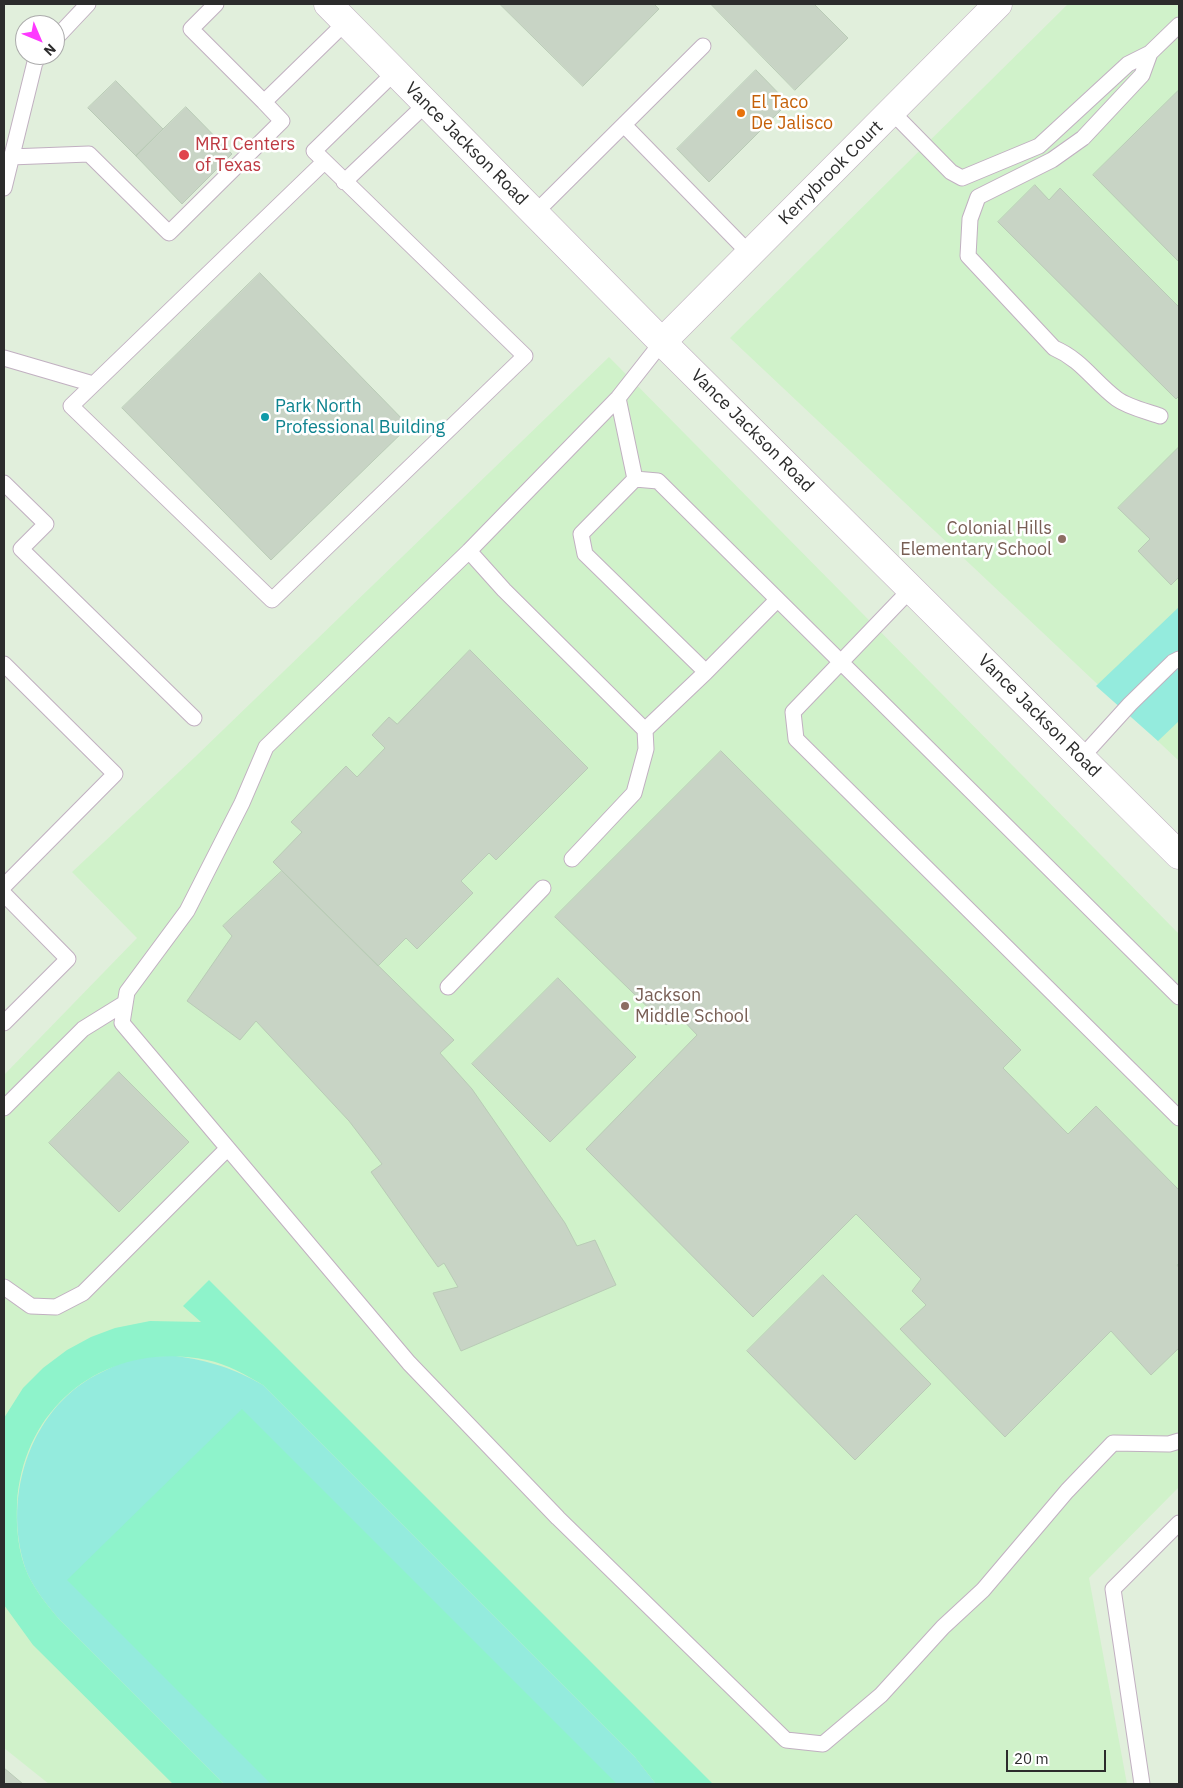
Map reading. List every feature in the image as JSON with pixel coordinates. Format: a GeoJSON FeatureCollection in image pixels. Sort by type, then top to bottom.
{"type":"FeatureCollection","features":[{"type":"Feature","properties":{"kind":"main road","name":"Kerrybrook Court"},"geometry":{"type":"LineString","coordinates":[[662,342],[998,4]]}},
{"type":"Feature","properties":{"kind":"main road","name":"Vance Jackson Road"},"geometry":{"type":"LineString","coordinates":[[337,13],[662,342],[1179,855]]}},
{"type":"Feature","properties":{"kind":"lane"},"geometry":{"type":"LineString","coordinates":[[65,28],[88,4]]}},
{"type":"Feature","properties":{"kind":"lane"},"geometry":{"type":"LineString","coordinates":[[10,157],[88,154],[169,233],[282,121],[191,29],[216,4]]}},
{"type":"Feature","properties":{"kind":"lane"},"geometry":{"type":"LineString","coordinates":[[264,102],[337,13]]}},
{"type":"Feature","properties":{"kind":"lane"},"geometry":{"type":"LineString","coordinates":[[892,112],[951,172],[962,178],[1039,146],[1128,64],[1150,53],[1179,25]]}},
{"type":"Feature","properties":{"kind":"lane"},"geometry":{"type":"LineString","coordinates":[[535,213],[703,46]]}},
{"type":"Feature","properties":{"kind":"lane"},"geometry":{"type":"LineString","coordinates":[[1150,53],[1142,75],[1083,138],[1052,160],[978,197],[970,219],[968,256],[1054,348],[1068,354],[1086,368],[1118,400],[1160,416]]}},
{"type":"Feature","properties":{"kind":"lane"},"geometry":{"type":"LineString","coordinates":[[4,188],[10,157],[34,65]]}},
{"type":"Feature","properties":{"kind":"lane"},"geometry":{"type":"LineString","coordinates":[[324,162],[71,406],[272,600],[525,356],[314,151],[395,72]]}},
{"type":"Feature","properties":{"kind":"lane"},"geometry":{"type":"LineString","coordinates":[[344,182],[426,104]]}},
{"type":"Feature","properties":{"kind":"lane"},"geometry":{"type":"LineString","coordinates":[[624,125],[750,254]]}},
{"type":"Feature","properties":{"kind":"lane"},"geometry":{"type":"LineString","coordinates":[[662,342],[618,398],[468,551],[266,747],[242,803],[186,911],[127,992],[122,1023],[409,1363],[558,1518],[786,1740],[823,1744],[881,1695],[943,1627],[983,1590],[1067,1491],[1113,1444],[1169,1444],[1179,1441]]}},
{"type":"Feature","properties":{"kind":"lane"},"geometry":{"type":"LineString","coordinates":[[4,358],[93,384]]}},
{"type":"Feature","properties":{"kind":"lane"},"geometry":{"type":"LineString","coordinates":[[618,398],[635,479]]}},
{"type":"Feature","properties":{"kind":"lane"},"geometry":{"type":"LineString","coordinates":[[706,672],[585,554],[580,534],[635,479],[658,481],[776,601],[1179,998]]}},
{"type":"Feature","properties":{"kind":"lane"},"geometry":{"type":"LineString","coordinates":[[4,483],[46,524],[22,549],[194,718]]}},
{"type":"Feature","properties":{"kind":"lane"},"geometry":{"type":"LineString","coordinates":[[468,551],[504,590],[645,730],[646,749],[634,793],[572,859]]}},
{"type":"Feature","properties":{"kind":"lane"},"geometry":{"type":"LineString","coordinates":[[912,589],[793,712],[796,739],[1179,1118]]}},
{"type":"Feature","properties":{"kind":"lane"},"geometry":{"type":"LineString","coordinates":[[645,730],[776,601]]}},
{"type":"Feature","properties":{"kind":"lane"},"geometry":{"type":"LineString","coordinates":[[1081,758],[1130,704],[1173,662],[1179,659]]}},
{"type":"Feature","properties":{"kind":"lane"},"geometry":{"type":"LineString","coordinates":[[4,664],[115,774],[4,886]]}},
{"type":"Feature","properties":{"kind":"lane"},"geometry":{"type":"LineString","coordinates":[[448,987],[543,888]]}},
{"type":"Feature","properties":{"kind":"lane"},"geometry":{"type":"LineString","coordinates":[[4,894],[68,959],[4,1023]]}},
{"type":"Feature","properties":{"kind":"lane"},"geometry":{"type":"LineString","coordinates":[[4,1108],[84,1029],[125,1003]]}},
{"type":"Feature","properties":{"kind":"lane"},"geometry":{"type":"LineString","coordinates":[[4,1287],[31,1306],[56,1308],[83,1292],[227,1148]]}},
{"type":"Feature","properties":{"kind":"lane"},"geometry":{"type":"LineString","coordinates":[[1142,1784],[1112,1589],[1179,1523]]}},
{"type":"Feature","properties":{"kind":"shaded area","name":"Colonial Hills Elementary School"},"geometry":{"type":"Polygon","coordinates":[[[1068,4],[1179,4],[1179,761],[730,338],[1068,4]]]}},
{"type":"Feature","properties":{"kind":"shaded area","name":"Jackson Middle School"},"geometry":{"type":"Polygon","coordinates":[[[609,357],[1179,934],[1179,1487],[1089,1578],[1127,1784],[49,1784],[4,1748],[4,1075],[137,938],[72,872],[195,757],[609,357]]]}},
{"type":"Feature","properties":{"kind":"shaded area"},"geometry":{"type":"Polygon","coordinates":[[[1179,607],[1179,721],[1158,741],[1096,686],[1179,607]]]}},
{"type":"Feature","properties":{"kind":"shaded area"},"geometry":{"type":"Polygon","coordinates":[[[209,1280],[713,1784],[656,1784],[635,1757],[263,1385],[229,1367],[207,1360],[171,1356],[137,1360],[105,1370],[78,1387],[54,1409],[35,1436],[23,1468],[17,1504],[17,1522],[18,1540],[25,1567],[42,1598],[58,1618],[224,1784],[173,1784],[33,1645],[4,1605],[4,1418],[23,1388],[43,1368],[67,1350],[91,1337],[115,1328],[150,1321],[201,1322],[183,1306],[209,1280]]]}},
{"type":"Feature","properties":{"kind":"shaded area"},"geometry":{"type":"Polygon","coordinates":[[[176,1356],[221,1366],[263,1385],[635,1757],[656,1784],[224,1784],[58,1618],[31,1581],[20,1547],[17,1518],[19,1490],[26,1462],[37,1435],[53,1411],[72,1391],[96,1375],[119,1364],[142,1357],[176,1356]]]}},
{"type":"Feature","properties":{"kind":"shaded area"},"geometry":{"type":"Polygon","coordinates":[[[242,1409],[617,1784],[271,1784],[67,1580],[242,1409]]]}},
{"type":"Feature","properties":{"kind":"building"},"geometry":{"type":"Polygon","coordinates":[[[500,4],[654,4],[659,9],[583,86],[500,4]]]}},
{"type":"Feature","properties":{"kind":"building"},"geometry":{"type":"Polygon","coordinates":[[[711,4],[814,4],[848,38],[795,90],[711,4]]]}},
{"type":"Feature","properties":{"kind":"building"},"geometry":{"type":"Polygon","coordinates":[[[756,70],[788,103],[709,182],[677,149],[756,70]]]}},
{"type":"Feature","properties":{"kind":"building"},"geometry":{"type":"Polygon","coordinates":[[[116,81],[163,129],[136,156],[88,108],[116,81]]]}},
{"type":"Feature","properties":{"kind":"building"},"geometry":{"type":"Polygon","coordinates":[[[1179,90],[1179,262],[1093,175],[1179,90]]]}},
{"type":"Feature","properties":{"kind":"building","name":"MRI Centers of Texas"},"geometry":{"type":"Polygon","coordinates":[[[186,107],[232,154],[182,204],[136,156],[186,107]]]}},
{"type":"Feature","properties":{"kind":"building"},"geometry":{"type":"Polygon","coordinates":[[[1035,185],[1049,200],[1060,188],[1179,307],[1179,396],[1176,399],[998,222],[1035,185]]]}},
{"type":"Feature","properties":{"kind":"building","name":"Park North Professional Building"},"geometry":{"type":"Polygon","coordinates":[[[260,273],[409,426],[271,560],[122,408],[260,273]]]}},
{"type":"Feature","properties":{"kind":"building"},"geometry":{"type":"Polygon","coordinates":[[[1179,447],[1179,577],[1171,585],[1138,551],[1150,539],[1118,508],[1179,447]]]}},
{"type":"Feature","properties":{"kind":"building"},"geometry":{"type":"Polygon","coordinates":[[[470,650],[588,768],[496,860],[489,853],[461,881],[473,893],[417,949],[406,938],[378,966],[273,862],[302,832],[291,822],[346,766],[357,777],[385,748],[372,735],[389,717],[397,724],[470,650]]]}},
{"type":"Feature","properties":{"kind":"building"},"geometry":{"type":"Polygon","coordinates":[[[721,751],[1021,1050],[1003,1068],[1068,1134],[1096,1106],[1179,1190],[1179,1263],[1177,1265],[1179,1268],[1179,1348],[1151,1375],[1111,1331],[1005,1437],[900,1329],[926,1305],[912,1291],[921,1279],[856,1214],[753,1317],[586,1149],[697,1035],[678,1015],[666,1025],[555,917],[721,751]]]}},
{"type":"Feature","properties":{"kind":"building"},"geometry":{"type":"Polygon","coordinates":[[[282,871],[454,1040],[440,1053],[472,1089],[565,1223],[577,1246],[595,1240],[616,1285],[461,1351],[433,1293],[458,1287],[444,1263],[438,1267],[371,1172],[382,1164],[349,1121],[256,1021],[240,1040],[187,1001],[232,936],[223,926],[282,871]]]}},
{"type":"Feature","properties":{"kind":"building"},"geometry":{"type":"Polygon","coordinates":[[[558,978],[636,1057],[550,1142],[472,1064],[558,978]]]}},
{"type":"Feature","properties":{"kind":"building"},"geometry":{"type":"Polygon","coordinates":[[[119,1072],[189,1142],[119,1212],[49,1143],[119,1072]]]}},
{"type":"Feature","properties":{"kind":"building"},"geometry":{"type":"Polygon","coordinates":[[[823,1275],[931,1384],[855,1460],[747,1351],[823,1275]]]}},
{"type":"Feature","properties":{"kind":"building"},"geometry":{"type":"Polygon","coordinates":[[[4,1768],[23,1784],[4,1784],[4,1768]]]}},
{"type":"Feature","properties":{"kind":"place","name":"El Taco De Jalisco"},"geometry":{"type":"Point","coordinates":[741,113]}},
{"type":"Feature","properties":{"kind":"place","name":"MRI Centers of Texas"},"geometry":{"type":"Point","coordinates":[184,155]}},
{"type":"Feature","properties":{"kind":"place","name":"Park North Professional Building"},"geometry":{"type":"Point","coordinates":[265,417]}},
{"type":"Feature","properties":{"kind":"place","name":"Colonial Hills Elementary School"},"geometry":{"type":"Point","coordinates":[1062,539]}},
{"type":"Feature","properties":{"kind":"place","name":"Jackson Middle School"},"geometry":{"type":"Point","coordinates":[625,1006]}}]}
